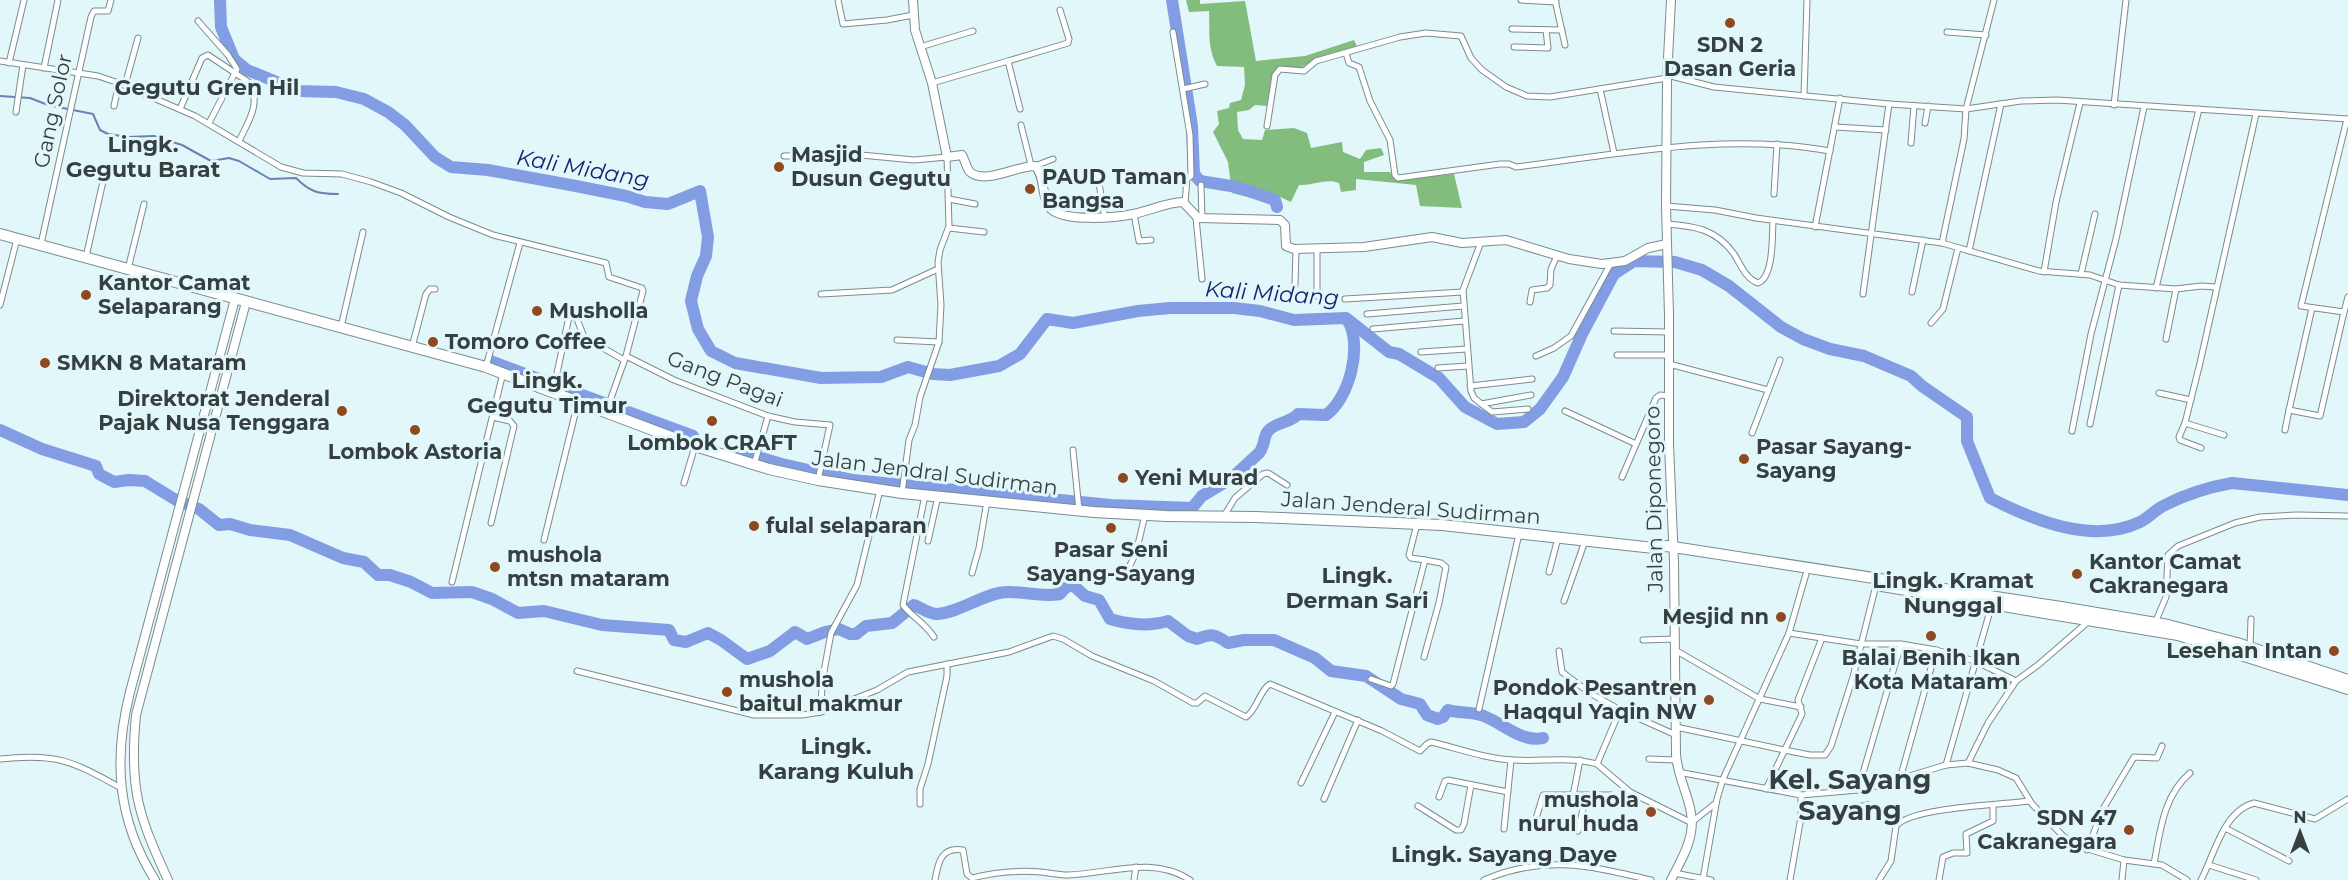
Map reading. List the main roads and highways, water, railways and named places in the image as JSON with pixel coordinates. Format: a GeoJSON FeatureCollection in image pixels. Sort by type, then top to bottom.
{"type":"FeatureCollection","features":[{"type":"Feature","properties":{"kind":"highway","name":"Jalan Jendral Sudirman"},"geometry":{"type":"LineString","coordinates":[[0,234],[486,367],[695,446],[880,490],[902,490],[925,495],[987,501],[1079,504],[1145,515]]}},
{"type":"Feature","properties":{"kind":"highway","name":"Jalan Jenderal Sudirman"},"geometry":{"type":"LineString","coordinates":[[1145,515],[1417,524],[1654,548],[1662,546],[1673,550]]}},
{"type":"Feature","properties":{"kind":"highway"},"geometry":{"type":"LineString","coordinates":[[1673,550],[1806,574],[1876,585],[1895,585],[2091,620],[2155,622],[2197,631],[2250,647],[2326,676],[2348,689]]}},
{"type":"Feature","properties":{"kind":"highway"},"geometry":{"type":"LineString","coordinates":[[1673,550],[2113,620],[2348,680]]}},
{"type":"Feature","properties":{"kind":"waterway","name":"Kali Midang"},"geometry":{"type":"LineString","coordinates":[[220,0],[221,27],[234,59],[247,70],[299,91],[336,92],[364,99],[388,112],[405,125],[435,157],[451,167],[488,170],[626,196],[645,202],[668,204],[700,191],[708,237],[706,256],[697,276],[691,301],[698,329],[711,351],[735,363],[821,378],[881,377],[908,367],[933,374],[950,375],[999,366],[1020,354],[1047,319],[1073,323],[1138,311],[1170,308],[1234,308],[1260,311],[1294,320],[1346,318],[1389,352],[1399,354],[1439,378],[1465,407],[1497,424],[1524,422],[1540,409],[1563,377],[1582,334],[1614,274],[1634,261],[1675,262],[1702,270],[1729,286],[1781,327],[1803,339],[1830,349],[1864,356],[1911,376],[1967,417],[1967,441],[1990,498],[2044,521],[2083,530],[2102,531],[2122,528],[2140,522],[2179,498],[2232,483],[2348,495]]}},
{"type":"Feature","properties":{"kind":"waterway"},"geometry":{"type":"LineString","coordinates":[[1172,0],[1192,126],[1194,174],[1200,181],[1237,187],[1275,200],[1277,207]]}},
{"type":"Feature","properties":{"kind":"waterway"},"geometry":{"type":"LineString","coordinates":[[0,96],[30,98],[48,105],[93,114],[100,130],[108,134],[128,137],[154,136],[182,145],[211,161],[229,158],[239,161],[270,179],[296,178],[315,191],[338,194]]}},
{"type":"Feature","properties":{"kind":"waterway"},"geometry":{"type":"LineString","coordinates":[[729,449],[853,480],[1111,505],[1192,508],[1202,496],[1232,478],[1259,453],[1266,433],[1272,428],[1298,414],[1326,415],[1334,407],[1347,385],[1354,358],[1354,344],[1348,321]]}},
{"type":"Feature","properties":{"kind":"waterway"},"geometry":{"type":"LineString","coordinates":[[490,361],[693,436]]}},
{"type":"Feature","properties":{"kind":"waterway"},"geometry":{"type":"LineString","coordinates":[[0,430],[42,449],[96,466],[99,474],[114,482],[145,481],[176,500],[199,509],[219,525],[230,524],[250,530],[290,535],[343,558],[364,562],[378,575],[390,575],[411,582],[432,593],[472,592],[492,599],[518,613],[544,611],[602,625],[669,630],[674,640],[686,642],[708,633],[747,659],[770,651],[795,632],[807,639],[839,629],[856,634],[866,626],[892,623],[914,605],[936,614],[999,593],[1052,595],[1060,594],[1065,588],[1073,585],[1085,596],[1099,600],[1110,619],[1139,624],[1168,621],[1188,636],[1197,639],[1213,635],[1228,643],[1244,640],[1274,640],[1315,658],[1331,671],[1366,676],[1401,699],[1420,704],[1427,715],[1438,719],[1443,717],[1448,710],[1477,714],[1528,738],[1543,738]]}},
{"type":"Feature","properties":{"kind":"place","name":"SDN 2 Dasan Geria"},"geometry":{"type":"Point","coordinates":[1730,23]}},
{"type":"Feature","properties":{"kind":"place","name":"Masjid Dusun Gegutu"},"geometry":{"type":"Point","coordinates":[779,167]}},
{"type":"Feature","properties":{"kind":"place","name":"PAUD Taman Bangsa"},"geometry":{"type":"Point","coordinates":[1030,189]}},
{"type":"Feature","properties":{"kind":"place","name":"Kantor Camat Selaparang"},"geometry":{"type":"Point","coordinates":[86,295]}},
{"type":"Feature","properties":{"kind":"place","name":"Musholla"},"geometry":{"type":"Point","coordinates":[537,311]}},
{"type":"Feature","properties":{"kind":"place","name":"Tomoro Coffee"},"geometry":{"type":"Point","coordinates":[433,342]}},
{"type":"Feature","properties":{"kind":"place","name":"SMKN 8 Mataram"},"geometry":{"type":"Point","coordinates":[45,363]}},
{"type":"Feature","properties":{"kind":"place","name":"Direktorat Jenderal Pajak Nusa Tenggara"},"geometry":{"type":"Point","coordinates":[342,411]}},
{"type":"Feature","properties":{"kind":"place","name":"Lombok CRAFT"},"geometry":{"type":"Point","coordinates":[712,421]}},
{"type":"Feature","properties":{"kind":"place","name":"Lombok Astoria"},"geometry":{"type":"Point","coordinates":[415,430]}},
{"type":"Feature","properties":{"kind":"place","name":"Pasar Sayang- Sayang"},"geometry":{"type":"Point","coordinates":[1744,459]}},
{"type":"Feature","properties":{"kind":"place","name":"Yeni Murad"},"geometry":{"type":"Point","coordinates":[1123,478]}},
{"type":"Feature","properties":{"kind":"place","name":"fulal selaparan"},"geometry":{"type":"Point","coordinates":[754,526]}},
{"type":"Feature","properties":{"kind":"place","name":"Pasar Seni Sayang-Sayang"},"geometry":{"type":"Point","coordinates":[1111,528]}},
{"type":"Feature","properties":{"kind":"place","name":"mushola mtsn mataram"},"geometry":{"type":"Point","coordinates":[495,567]}},
{"type":"Feature","properties":{"kind":"place","name":"Kantor Camat Cakranegara"},"geometry":{"type":"Point","coordinates":[2077,574]}},
{"type":"Feature","properties":{"kind":"place","name":"Mesjid nn"},"geometry":{"type":"Point","coordinates":[1781,617]}},
{"type":"Feature","properties":{"kind":"place","name":"Balai Benih Ikan Kota Mataram"},"geometry":{"type":"Point","coordinates":[1931,636]}},
{"type":"Feature","properties":{"kind":"place","name":"Lesehan Intan"},"geometry":{"type":"Point","coordinates":[2334,651]}},
{"type":"Feature","properties":{"kind":"place","name":"mushola baitul makmur"},"geometry":{"type":"Point","coordinates":[727,692]}},
{"type":"Feature","properties":{"kind":"place","name":"Pondok Pesantren Haqqul Yaqin NW"},"geometry":{"type":"Point","coordinates":[1709,700]}},
{"type":"Feature","properties":{"kind":"place","name":"mushola nurul huda"},"geometry":{"type":"Point","coordinates":[1651,812]}},
{"type":"Feature","properties":{"kind":"place","name":"SDN 47 Cakranegara"},"geometry":{"type":"Point","coordinates":[2129,830]}},
{"type":"Feature","properties":{"kind":"district","name":"Gegutu Gren Hil"},"geometry":{"type":"Point","coordinates":[207,87]}},
{"type":"Feature","properties":{"kind":"district","name":"Lingk. Gegutu Barat"},"geometry":{"type":"Point","coordinates":[143,156]}},
{"type":"Feature","properties":{"kind":"district","name":"Lingk. Gegutu Timur"},"geometry":{"type":"Point","coordinates":[547,392]}},
{"type":"Feature","properties":{"kind":"district","name":"Lingk. Derman Sari"},"geometry":{"type":"Point","coordinates":[1357,588]}},
{"type":"Feature","properties":{"kind":"district","name":"Lingk. Kramat Nunggal"},"geometry":{"type":"Point","coordinates":[1953,592]}},
{"type":"Feature","properties":{"kind":"district","name":"Lingk. Karang Kuluh"},"geometry":{"type":"Point","coordinates":[836,758]}},
{"type":"Feature","properties":{"kind":"district","name":"Kel. Sayang Sayang"},"geometry":{"type":"Point","coordinates":[1850,796]}},
{"type":"Feature","properties":{"kind":"district","name":"Lingk. Sayang Daye"},"geometry":{"type":"Point","coordinates":[1504,854]}}]}
